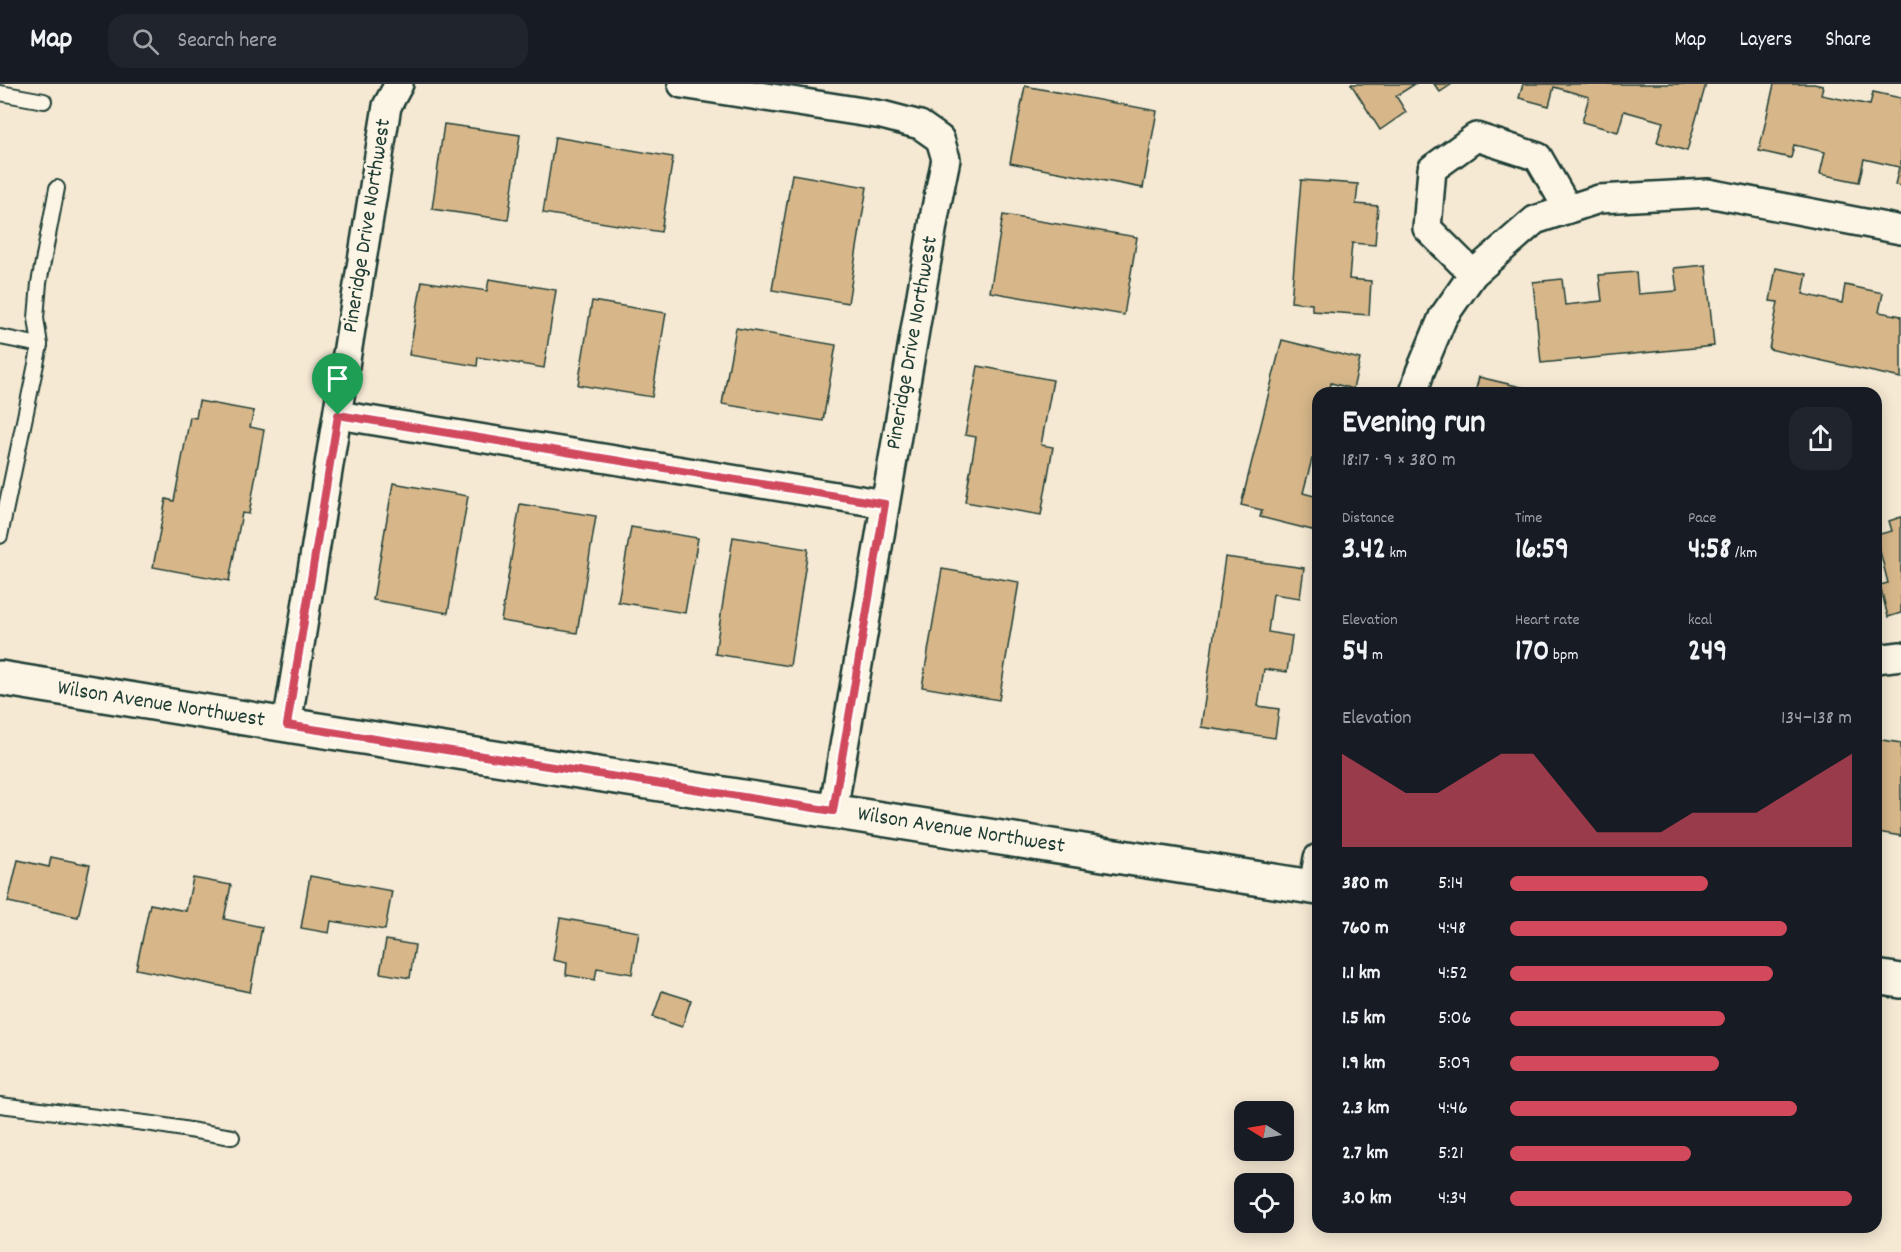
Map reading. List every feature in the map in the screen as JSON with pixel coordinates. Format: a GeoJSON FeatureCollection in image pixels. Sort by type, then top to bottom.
{"type":"FeatureCollection","features":[{"type":"Feature","properties":{"kind":"main road","name":"Wilson Avenue Northwest"},"geometry":{"type":"LineString","coordinates":[[0,678],[833,811],[1312,877]]}},
{"type":"Feature","properties":{"kind":"main road"},"geometry":{"type":"LineString","coordinates":[[1882,978],[1901,981]]}},
{"type":"Feature","properties":{"kind":"street","name":"Pineridge Drive Northwest"},"geometry":{"type":"LineString","coordinates":[[682,84],[882,115],[920,125],[940,140],[946,159],[833,811]]}},
{"type":"Feature","properties":{"kind":"street","name":"Pineridge Drive Northwest"},"geometry":{"type":"LineString","coordinates":[[287,725],[387,106],[398,85]]}},
{"type":"Feature","properties":{"kind":"street"},"geometry":{"type":"LineString","coordinates":[[1473,274],[1427,228],[1432,169],[1476,137],[1538,157],[1568,209]]}},
{"type":"Feature","properties":{"kind":"street"},"geometry":{"type":"LineString","coordinates":[[1416,387],[1443,317],[1473,274],[1535,220],[1568,209],[1599,199],[1708,193],[1901,230]]}},
{"type":"Feature","properties":{"kind":"street"},"geometry":{"type":"LineString","coordinates":[[338,415],[885,504]]}},
{"type":"Feature","properties":{"kind":"street"},"geometry":{"type":"LineString","coordinates":[[1882,658],[1901,656]]}},
{"type":"Feature","properties":{"kind":"lane"},"geometry":{"type":"LineString","coordinates":[[0,93],[44,101]]}},
{"type":"Feature","properties":{"kind":"lane"},"geometry":{"type":"LineString","coordinates":[[0,536],[40,345],[36,318],[39,283],[57,188]]}},
{"type":"Feature","properties":{"kind":"lane"},"geometry":{"type":"LineString","coordinates":[[0,337],[40,345]]}},
{"type":"Feature","properties":{"kind":"lane"},"geometry":{"type":"LineString","coordinates":[[0,1105],[153,1124],[232,1137]]}},
{"type":"Feature","properties":{"kind":"building"},"geometry":{"type":"Polygon","coordinates":[[[1351,84],[1415,84],[1396,96],[1406,112],[1380,130],[1351,84]]]}},
{"type":"Feature","properties":{"kind":"building"},"geometry":{"type":"Polygon","coordinates":[[[1434,84],[1452,84],[1440,92],[1434,84]]]}},
{"type":"Feature","properties":{"kind":"building"},"geometry":{"type":"Polygon","coordinates":[[[1523,84],[1706,84],[1687,151],[1657,142],[1663,122],[1624,111],[1618,132],[1582,122],[1589,97],[1554,87],[1549,106],[1519,98],[1523,84]]]}},
{"type":"Feature","properties":{"kind":"building"},"geometry":{"type":"Polygon","coordinates":[[[1774,84],[1814,84],[1823,86],[1821,95],[1870,105],[1873,92],[1901,98],[1901,186],[1895,185],[1899,167],[1864,159],[1859,182],[1820,174],[1825,152],[1794,145],[1791,158],[1759,151],[1774,84]]]}},
{"type":"Feature","properties":{"kind":"building"},"geometry":{"type":"Polygon","coordinates":[[[1025,86],[1157,111],[1143,188],[1010,163],[1025,86]]]}},
{"type":"Feature","properties":{"kind":"building"},"geometry":{"type":"Polygon","coordinates":[[[444,124],[520,135],[508,220],[432,209],[444,124]]]}},
{"type":"Feature","properties":{"kind":"building"},"geometry":{"type":"Polygon","coordinates":[[[555,137],[673,157],[661,232],[543,213],[555,137]]]}},
{"type":"Feature","properties":{"kind":"building"},"geometry":{"type":"Polygon","coordinates":[[[792,174],[867,187],[848,303],[772,290],[792,174]]]}},
{"type":"Feature","properties":{"kind":"building"},"geometry":{"type":"Polygon","coordinates":[[[1301,180],[1358,184],[1356,204],[1378,206],[1375,245],[1352,243],[1349,279],[1371,281],[1369,315],[1312,311],[1312,304],[1291,302],[1301,180]]]}},
{"type":"Feature","properties":{"kind":"building"},"geometry":{"type":"Polygon","coordinates":[[[1003,215],[1137,237],[1124,315],[990,292],[1003,215]]]}},
{"type":"Feature","properties":{"kind":"building"},"geometry":{"type":"Polygon","coordinates":[[[1706,265],[1714,346],[1541,363],[1533,282],[1562,279],[1565,305],[1602,301],[1599,275],[1636,272],[1638,294],[1677,291],[1674,268],[1706,265]]]}},
{"type":"Feature","properties":{"kind":"building"},"geometry":{"type":"Polygon","coordinates":[[[1776,268],[1807,274],[1803,294],[1842,303],[1845,285],[1883,293],[1879,312],[1901,316],[1901,378],[1769,349],[1778,302],[1770,301],[1776,268]]]}},
{"type":"Feature","properties":{"kind":"building"},"geometry":{"type":"Polygon","coordinates":[[[489,279],[556,290],[544,368],[478,357],[477,366],[409,355],[422,281],[487,291],[489,279]]]}},
{"type":"Feature","properties":{"kind":"building"},"geometry":{"type":"Polygon","coordinates":[[[592,301],[666,313],[652,397],[578,385],[592,301]]]}},
{"type":"Feature","properties":{"kind":"building"},"geometry":{"type":"Polygon","coordinates":[[[736,328],[836,345],[823,421],[722,404],[736,328]]]}},
{"type":"Feature","properties":{"kind":"building"},"geometry":{"type":"Polygon","coordinates":[[[1282,340],[1360,359],[1353,387],[1331,383],[1330,387],[1312,387],[1312,459],[1303,493],[1312,495],[1312,530],[1260,517],[1262,510],[1241,505],[1282,340]]]}},
{"type":"Feature","properties":{"kind":"building"},"geometry":{"type":"Polygon","coordinates":[[[978,366],[1053,380],[1041,445],[1053,447],[1041,515],[965,502],[976,437],[965,435],[978,366]]]}},
{"type":"Feature","properties":{"kind":"building"},"geometry":{"type":"Polygon","coordinates":[[[1479,377],[1521,387],[1476,387],[1479,377]]]}},
{"type":"Feature","properties":{"kind":"building"},"geometry":{"type":"Polygon","coordinates":[[[199,401],[254,411],[250,427],[264,430],[249,514],[242,513],[229,581],[153,567],[166,499],[174,501],[190,417],[196,418],[199,401]]]}},
{"type":"Feature","properties":{"kind":"building"},"geometry":{"type":"Polygon","coordinates":[[[393,483],[468,496],[448,613],[373,600],[393,483]]]}},
{"type":"Feature","properties":{"kind":"building"},"geometry":{"type":"Polygon","coordinates":[[[520,504],[596,516],[577,633],[501,621],[520,504]]]}},
{"type":"Feature","properties":{"kind":"building"},"geometry":{"type":"Polygon","coordinates":[[[1901,517],[1901,613],[1888,617],[1882,593],[1882,584],[1888,583],[1882,559],[1882,534],[1892,531],[1889,521],[1901,517]]]}},
{"type":"Feature","properties":{"kind":"building"},"geometry":{"type":"Polygon","coordinates":[[[631,527],[698,538],[685,613],[618,602],[631,527]]]}},
{"type":"Feature","properties":{"kind":"building"},"geometry":{"type":"Polygon","coordinates":[[[733,537],[808,549],[790,666],[715,654],[733,537]]]}},
{"type":"Feature","properties":{"kind":"building"},"geometry":{"type":"Polygon","coordinates":[[[1225,557],[1304,568],[1300,598],[1273,594],[1268,632],[1292,636],[1287,672],[1264,669],[1258,706],[1279,709],[1275,738],[1201,727],[1225,557]]]}},
{"type":"Feature","properties":{"kind":"building"},"geometry":{"type":"Polygon","coordinates":[[[942,569],[1019,582],[999,700],[922,687],[942,569]]]}},
{"type":"Feature","properties":{"kind":"building"},"geometry":{"type":"Polygon","coordinates":[[[1882,740],[1901,743],[1901,836],[1882,833],[1882,740]]]}},
{"type":"Feature","properties":{"kind":"building"},"geometry":{"type":"Polygon","coordinates":[[[51,857],[90,865],[78,917],[8,902],[18,860],[49,867],[51,857]]]}},
{"type":"Feature","properties":{"kind":"building"},"geometry":{"type":"Polygon","coordinates":[[[310,876],[392,891],[385,930],[331,921],[329,933],[301,928],[310,876]]]}},
{"type":"Feature","properties":{"kind":"building"},"geometry":{"type":"Polygon","coordinates":[[[193,878],[231,885],[224,919],[262,927],[250,992],[136,969],[150,904],[186,911],[193,878]]]}},
{"type":"Feature","properties":{"kind":"building"},"geometry":{"type":"Polygon","coordinates":[[[560,918],[639,932],[632,974],[597,968],[595,980],[566,975],[567,963],[553,960],[560,918]]]}},
{"type":"Feature","properties":{"kind":"building"},"geometry":{"type":"Polygon","coordinates":[[[386,940],[415,945],[410,978],[380,973],[386,940]]]}},
{"type":"Feature","properties":{"kind":"building"},"geometry":{"type":"Polygon","coordinates":[[[662,991],[691,1000],[682,1027],[653,1017],[662,991]]]}},
{"type":"Feature","properties":{"kind":"route"},"geometry":{"type":"LineString","coordinates":[[338,415],[885,504],[833,811],[287,725],[338,415]]}}]}
